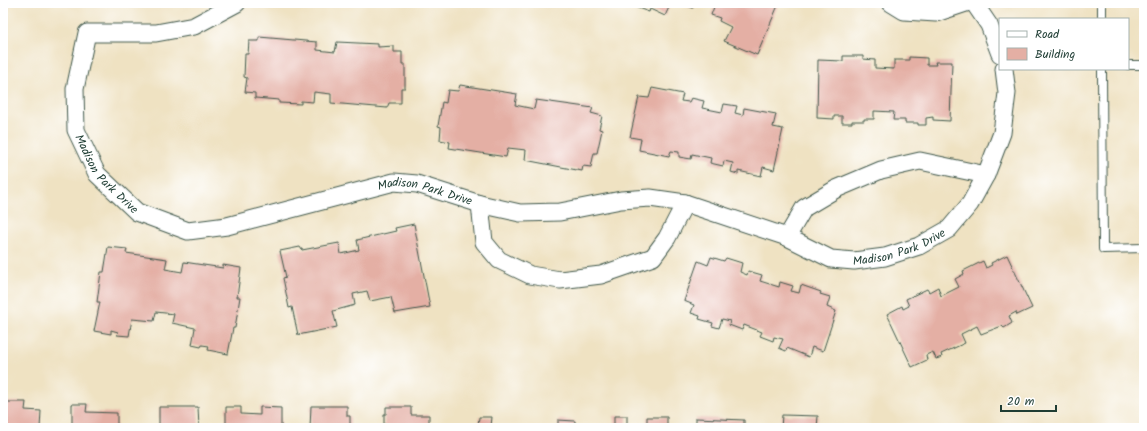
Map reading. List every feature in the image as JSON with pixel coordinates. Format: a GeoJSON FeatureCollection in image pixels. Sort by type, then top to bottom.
{"type":"FeatureCollection","features":[{"type":"Feature","properties":{"kind":"street","name":"Madison Park Drive"},"geometry":{"type":"LineString","coordinates":[[238,3],[194,26],[156,33],[87,33],[75,90],[76,130],[97,174],[137,212],[188,231],[227,226],[394,182],[417,184],[480,204],[520,213],[560,212],[621,200],[650,198],[685,203],[787,237],[831,259],[854,261],[885,257],[919,246],[949,229],[970,204],[986,175],[1002,133],[1007,93],[1004,70]]}},
{"type":"Feature","properties":{"kind":"street"},"geometry":{"type":"LineString","coordinates":[[891,3],[904,11],[936,13],[966,3]]}},
{"type":"Feature","properties":{"kind":"street"},"geometry":{"type":"LineString","coordinates":[[974,3],[989,25],[999,51]]}},
{"type":"Feature","properties":{"kind":"street"},"geometry":{"type":"LineString","coordinates":[[787,237],[804,208],[836,188],[882,170],[920,161],[986,175]]}},
{"type":"Feature","properties":{"kind":"street","name":"Madison Park Drive"},"geometry":{"type":"LineString","coordinates":[[480,204],[484,242],[499,260],[530,275],[560,280],[601,275],[653,257],[668,238],[685,203]]}},
{"type":"Feature","properties":{"kind":"lane"},"geometry":{"type":"LineString","coordinates":[[1102,3],[1102,18]]}},
{"type":"Feature","properties":{"kind":"lane"},"geometry":{"type":"LineString","coordinates":[[1129,65],[1144,65]]}},
{"type":"Feature","properties":{"kind":"lane"},"geometry":{"type":"LineString","coordinates":[[1102,70],[1103,249],[1144,248]]}},
{"type":"Feature","properties":{"kind":"building"},"geometry":{"type":"Polygon","coordinates":[[[633,3],[671,3],[665,16],[650,9],[649,12],[632,6],[633,3]]]}},
{"type":"Feature","properties":{"kind":"building"},"geometry":{"type":"Polygon","coordinates":[[[673,3],[695,3],[693,8],[682,4],[680,6],[673,3]]]}},
{"type":"Feature","properties":{"kind":"building"},"geometry":{"type":"Polygon","coordinates":[[[704,3],[779,3],[757,55],[724,41],[731,27],[719,21],[720,18],[711,15],[714,7],[704,3]]]}},
{"type":"Feature","properties":{"kind":"building"},"geometry":{"type":"Polygon","coordinates":[[[259,37],[317,42],[317,50],[335,52],[337,42],[378,44],[378,47],[394,46],[394,52],[402,52],[402,64],[405,64],[405,88],[401,88],[401,103],[389,103],[387,108],[331,103],[331,94],[314,92],[313,102],[301,101],[301,104],[279,103],[279,100],[255,98],[255,93],[245,92],[247,78],[244,77],[245,54],[248,54],[249,41],[259,41],[259,37]]]}},
{"type":"Feature","properties":{"kind":"building"},"geometry":{"type":"Polygon","coordinates":[[[843,56],[863,56],[863,59],[875,60],[875,68],[894,69],[894,60],[909,60],[909,57],[927,58],[927,65],[936,65],[935,62],[952,62],[950,121],[933,120],[933,117],[926,118],[926,125],[918,125],[918,123],[905,123],[905,120],[893,120],[894,112],[874,111],[874,119],[852,121],[852,123],[842,123],[842,116],[834,116],[834,119],[817,118],[818,60],[843,61],[843,56]]]}},
{"type":"Feature","properties":{"kind":"building"},"geometry":{"type":"Polygon","coordinates":[[[460,85],[517,94],[515,105],[534,109],[536,100],[593,108],[591,113],[602,116],[599,129],[602,130],[597,153],[594,153],[591,167],[583,166],[582,171],[525,160],[526,150],[508,148],[506,157],[449,148],[450,142],[440,140],[441,127],[438,126],[442,102],[446,103],[448,90],[458,91],[460,85]]]}},
{"type":"Feature","properties":{"kind":"building"},"geometry":{"type":"Polygon","coordinates":[[[652,88],[683,94],[681,101],[689,102],[691,98],[704,101],[702,108],[722,112],[724,104],[737,106],[735,113],[743,115],[744,108],[776,114],[773,127],[783,129],[774,170],[763,167],[761,176],[738,171],[738,174],[731,172],[733,163],[724,161],[723,166],[710,163],[711,158],[692,154],[691,159],[679,157],[679,152],[671,151],[669,156],[639,150],[641,139],[630,137],[639,97],[649,98],[652,88]]]}},
{"type":"Feature","properties":{"kind":"building"},"geometry":{"type":"Polygon","coordinates":[[[414,224],[430,307],[395,313],[391,297],[370,301],[367,291],[353,294],[355,305],[333,311],[337,327],[298,335],[292,307],[289,308],[283,278],[286,277],[280,251],[300,247],[302,250],[339,243],[341,254],[359,250],[357,240],[396,231],[395,228],[414,224]]]}},
{"type":"Feature","properties":{"kind":"building"},"geometry":{"type":"Polygon","coordinates":[[[108,247],[127,249],[126,253],[167,259],[165,269],[182,272],[184,262],[223,268],[223,265],[241,268],[237,297],[240,297],[235,328],[233,328],[228,354],[208,350],[209,346],[202,345],[201,347],[192,345],[195,328],[172,323],[174,314],[156,312],[154,321],[132,319],[129,336],[117,335],[118,332],[111,330],[111,334],[94,331],[100,302],[97,302],[101,272],[104,272],[108,247]]]}},
{"type":"Feature","properties":{"kind":"building"},"geometry":{"type":"Polygon","coordinates":[[[1007,255],[1032,308],[1017,315],[1016,312],[1009,316],[1012,323],[1004,328],[1002,326],[981,334],[977,326],[961,334],[965,343],[941,354],[942,357],[936,359],[933,352],[926,355],[927,360],[912,367],[887,314],[902,306],[903,309],[909,306],[906,299],[927,289],[929,292],[938,287],[941,296],[959,287],[955,279],[964,274],[963,271],[983,261],[986,268],[992,265],[991,263],[1007,255]]]}},
{"type":"Feature","properties":{"kind":"building"},"geometry":{"type":"Polygon","coordinates":[[[711,257],[724,261],[726,258],[742,263],[740,272],[747,275],[748,271],[762,275],[760,281],[779,287],[780,282],[793,286],[791,291],[799,293],[801,285],[830,297],[827,307],[836,311],[823,351],[812,347],[809,357],[787,348],[786,351],[779,348],[783,339],[774,337],[773,341],[760,336],[762,332],[744,325],[742,330],[729,325],[730,321],[722,319],[719,328],[712,326],[713,323],[699,319],[700,316],[691,313],[694,305],[684,301],[698,261],[708,265],[711,257]]]}},
{"type":"Feature","properties":{"kind":"building"},"geometry":{"type":"Polygon","coordinates":[[[7,402],[26,402],[25,410],[41,411],[40,428],[3,428],[3,410],[6,410],[7,402]]]}},
{"type":"Feature","properties":{"kind":"building"},"geometry":{"type":"Polygon","coordinates":[[[72,404],[87,404],[86,412],[117,413],[117,428],[72,428],[72,404]]]}},
{"type":"Feature","properties":{"kind":"building"},"geometry":{"type":"Polygon","coordinates":[[[311,406],[347,406],[347,416],[350,416],[350,426],[358,426],[358,428],[310,428],[311,406]]]}},
{"type":"Feature","properties":{"kind":"building"},"geometry":{"type":"Polygon","coordinates":[[[159,407],[198,407],[199,428],[159,428],[159,407]]]}},
{"type":"Feature","properties":{"kind":"building"},"geometry":{"type":"Polygon","coordinates":[[[226,407],[241,407],[241,414],[260,415],[260,407],[281,408],[281,428],[226,428],[226,407]]]}},
{"type":"Feature","properties":{"kind":"building"},"geometry":{"type":"Polygon","coordinates":[[[386,407],[411,407],[411,415],[429,415],[429,428],[384,428],[384,414],[386,414],[386,407]]]}},
{"type":"Feature","properties":{"kind":"building"},"geometry":{"type":"Polygon","coordinates":[[[782,415],[818,416],[817,428],[781,428],[782,415]]]}},
{"type":"Feature","properties":{"kind":"building"},"geometry":{"type":"Polygon","coordinates":[[[614,416],[627,416],[627,424],[647,424],[647,417],[667,417],[667,428],[614,428],[614,416]]]}},
{"type":"Feature","properties":{"kind":"building"},"geometry":{"type":"Polygon","coordinates":[[[479,417],[492,417],[491,426],[508,426],[508,428],[471,428],[471,425],[478,425],[479,417]]]}},
{"type":"Feature","properties":{"kind":"building"},"geometry":{"type":"Polygon","coordinates":[[[696,418],[744,420],[744,428],[696,428],[696,418]]]}},
{"type":"Feature","properties":{"kind":"building"},"geometry":{"type":"Polygon","coordinates":[[[558,420],[575,421],[575,428],[558,428],[558,420]]]}}]}
